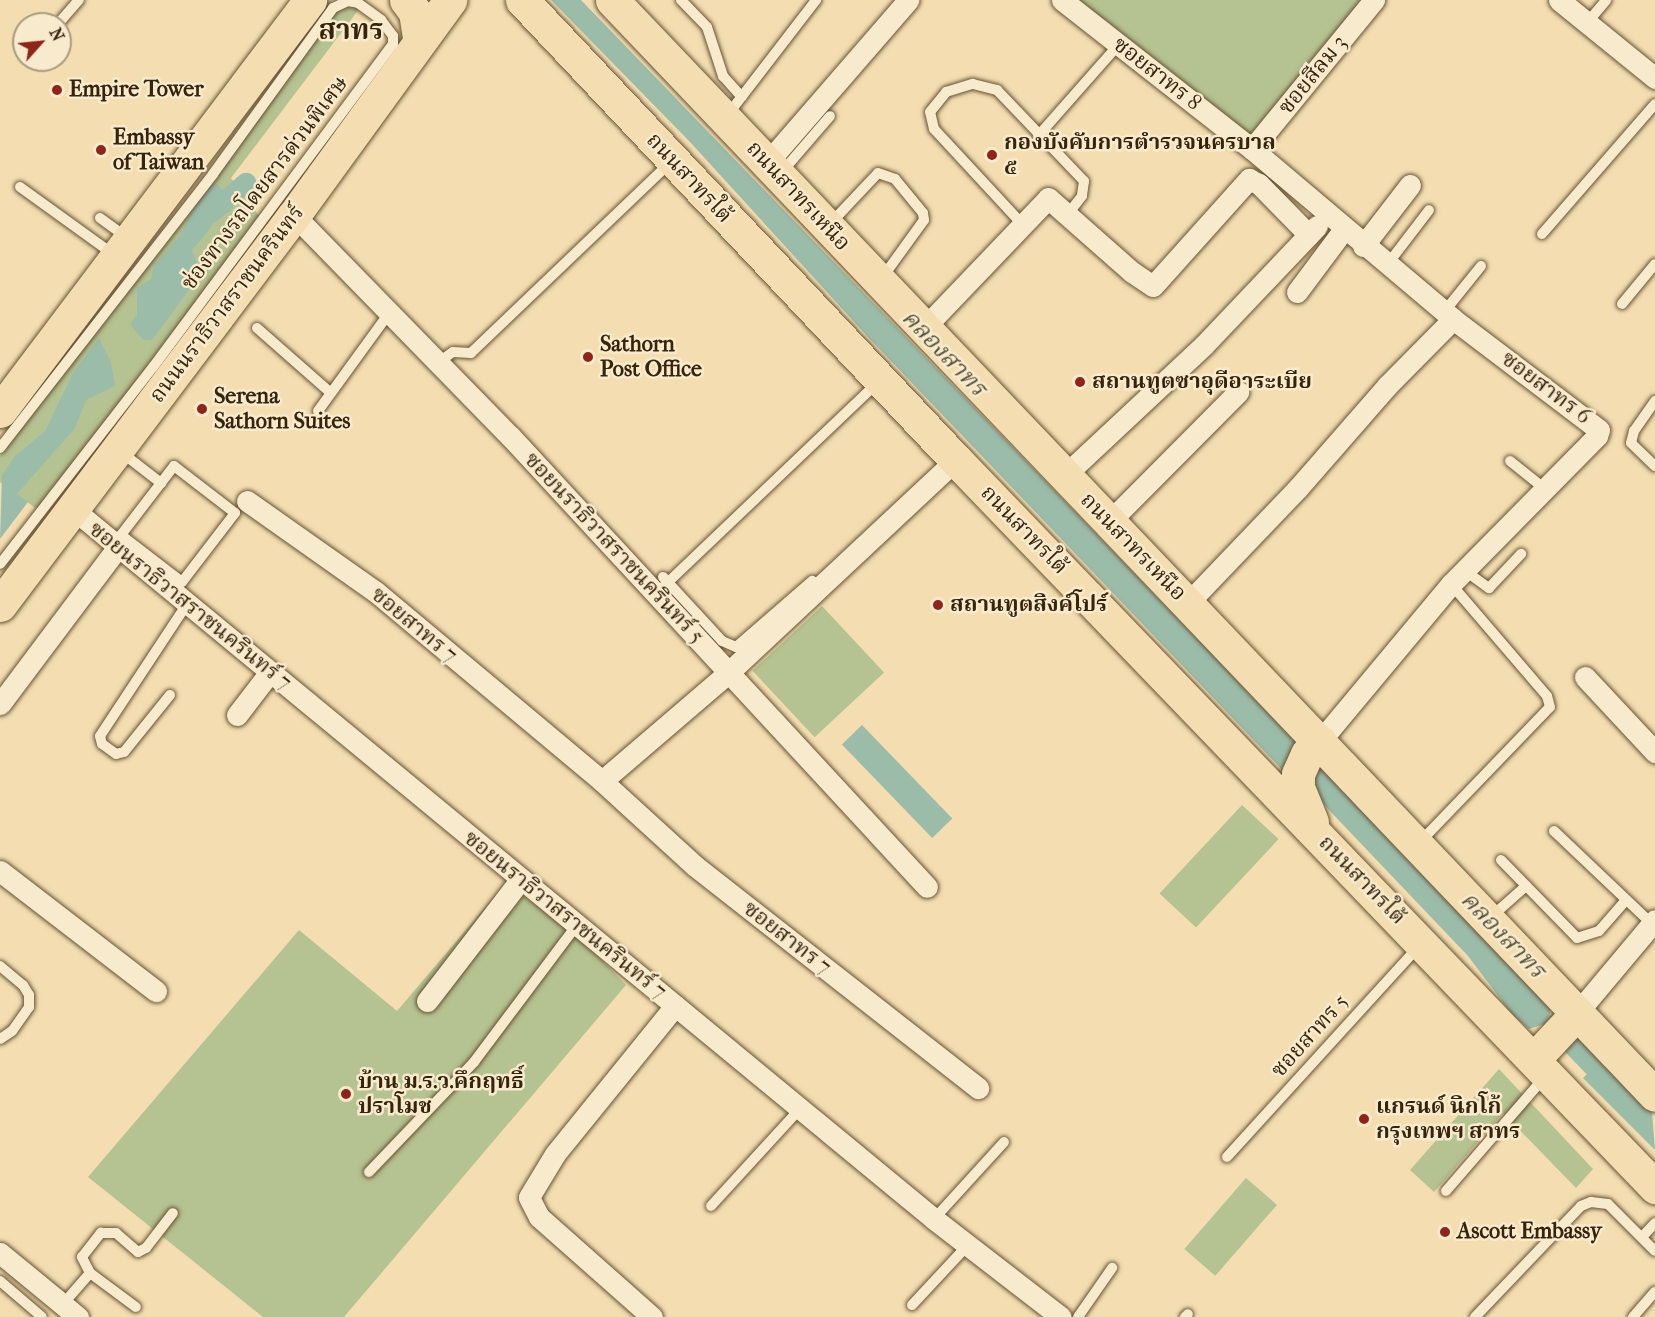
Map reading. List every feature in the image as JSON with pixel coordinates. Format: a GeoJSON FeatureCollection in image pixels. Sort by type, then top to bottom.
{"type":"FeatureCollection","features":[{"type":"Feature","properties":{"kind":"main road"},"geometry":{"type":"LineString","coordinates":[[0,411],[310,0]]}},
{"type":"Feature","properties":{"kind":"main road"},"geometry":{"type":"LineString","coordinates":[[406,0],[415,12],[420,42]]}},
{"type":"Feature","properties":{"kind":"main road","name":"ถนนนราธิวาสราชนครินทร์"},"geometry":{"type":"LineString","coordinates":[[0,605],[294,216],[450,0]]}},
{"type":"Feature","properties":{"kind":"main road","name":"ถนนสาทรใต้"},"geometry":{"type":"LineString","coordinates":[[522,0],[953,456],[1422,943],[1555,1043],[1655,1187]]}},
{"type":"Feature","properties":{"kind":"main road","name":"ถนนสาทรเหนือ"},"geometry":{"type":"LineString","coordinates":[[620,3],[733,108],[773,169],[923,329],[1108,523],[1188,603],[1488,919],[1555,1043],[1655,1095]]}},
{"type":"Feature","properties":{"kind":"main road"},"geometry":{"type":"LineString","coordinates":[[1320,741],[1307,753],[1298,787],[1307,812],[1325,842]]}},
{"type":"Feature","properties":{"kind":"street"},"geometry":{"type":"LineString","coordinates":[[773,169],[908,0]]}},
{"type":"Feature","properties":{"kind":"street","name":"ซอยสาทร 8"},"geometry":{"type":"LineString","coordinates":[[1062,0],[1252,149]]}},
{"type":"Feature","properties":{"kind":"street","name":"ซอยสีลม 3"},"geometry":{"type":"LineString","coordinates":[[1252,149],[1374,0]]}},
{"type":"Feature","properties":{"kind":"street"},"geometry":{"type":"LineString","coordinates":[[1559,0],[1655,78]]}},
{"type":"Feature","properties":{"kind":"street","name":"ซอยสาทร 6"},"geometry":{"type":"LineString","coordinates":[[1252,149],[1363,246],[1599,430],[1598,436],[1457,577],[1320,741]]}},
{"type":"Feature","properties":{"kind":"street"},"geometry":{"type":"LineString","coordinates":[[923,329],[1048,198],[1153,286],[1249,179],[1259,184],[1309,235]]}},
{"type":"Feature","properties":{"kind":"street"},"geometry":{"type":"LineString","coordinates":[[1363,246],[1410,185]]}},
{"type":"Feature","properties":{"kind":"street"},"geometry":{"type":"LineString","coordinates":[[1064,476],[1204,345],[1327,214]]}},
{"type":"Feature","properties":{"kind":"street","name":"ซอยนราธิวาสราชนครินทร์ 5"},"geometry":{"type":"LineString","coordinates":[[294,216],[660,585],[728,673],[927,886]]}},
{"type":"Feature","properties":{"kind":"street"},"geometry":{"type":"LineString","coordinates":[[1297,292],[1344,229]]}},
{"type":"Feature","properties":{"kind":"street"},"geometry":{"type":"LineString","coordinates":[[1188,603],[1298,488],[1449,315]]}},
{"type":"Feature","properties":{"kind":"street"},"geometry":{"type":"LineString","coordinates":[[1108,523],[1238,392]]}},
{"type":"Feature","properties":{"kind":"street"},"geometry":{"type":"LineString","coordinates":[[602,781],[728,673],[953,456]]}},
{"type":"Feature","properties":{"kind":"street","name":"ซอยสาทร 7"},"geometry":{"type":"LineString","coordinates":[[247,501],[376,592],[602,781],[695,866],[978,1088]]}},
{"type":"Feature","properties":{"kind":"street","name":"ซอยนราธิวาสราชนครินทร์ 7"},"geometry":{"type":"LineString","coordinates":[[73,509],[934,1219],[1060,1317]]}},
{"type":"Feature","properties":{"kind":"street"},"geometry":{"type":"LineString","coordinates":[[0,704],[118,547]]}},
{"type":"Feature","properties":{"kind":"street"},"geometry":{"type":"LineString","coordinates":[[237,715],[270,672]]}},
{"type":"Feature","properties":{"kind":"street"},"geometry":{"type":"LineString","coordinates":[[1585,677],[1655,752]]}},
{"type":"Feature","properties":{"kind":"street"},"geometry":{"type":"LineString","coordinates":[[0,872],[156,992]]}},
{"type":"Feature","properties":{"kind":"street"},"geometry":{"type":"LineString","coordinates":[[427,1001],[521,879]]}},
{"type":"Feature","properties":{"kind":"street"},"geometry":{"type":"LineString","coordinates":[[1555,1043],[1653,922]]}},
{"type":"Feature","properties":{"kind":"street"},"geometry":{"type":"LineString","coordinates":[[652,1317],[539,1217],[529,1197],[555,1154],[675,1006]]}},
{"type":"Feature","properties":{"kind":"street"},"geometry":{"type":"LineString","coordinates":[[0,1253],[70,1310]]}},
{"type":"Feature","properties":{"kind":"lane"},"geometry":{"type":"LineString","coordinates":[[68,12],[79,0]]}},
{"type":"Feature","properties":{"kind":"lane"},"geometry":{"type":"LineString","coordinates":[[681,0],[708,27],[733,108]]}},
{"type":"Feature","properties":{"kind":"lane"},"geometry":{"type":"LineString","coordinates":[[733,108],[816,0]]}},
{"type":"Feature","properties":{"kind":"lane"},"geometry":{"type":"LineString","coordinates":[[1587,23],[1606,0]]}},
{"type":"Feature","properties":{"kind":"lane","name":"ช่องทางรถโดยสารด่วนพิเศษ"},"geometry":{"type":"LineString","coordinates":[[0,448],[213,174],[333,8],[348,1],[358,3],[381,20],[393,36],[393,44],[153,367],[0,564]]}},
{"type":"Feature","properties":{"kind":"lane"},"geometry":{"type":"LineString","coordinates":[[1038,136],[1119,44]]}},
{"type":"Feature","properties":{"kind":"lane"},"geometry":{"type":"LineString","coordinates":[[1023,225],[934,129],[930,112],[946,92],[986,85],[997,90],[1083,181],[1082,196],[1067,215]]}},
{"type":"Feature","properties":{"kind":"lane"},"geometry":{"type":"LineString","coordinates":[[1542,234],[1655,104]]}},
{"type":"Feature","properties":{"kind":"lane"},"geometry":{"type":"LineString","coordinates":[[773,169],[830,116]]}},
{"type":"Feature","properties":{"kind":"lane"},"geometry":{"type":"LineString","coordinates":[[439,362],[453,352],[471,353],[672,161]]}},
{"type":"Feature","properties":{"kind":"lane"},"geometry":{"type":"LineString","coordinates":[[827,227],[878,173],[895,179],[922,213],[924,220],[879,282]]}},
{"type":"Feature","properties":{"kind":"lane"},"geometry":{"type":"LineString","coordinates":[[20,187],[122,247]]}},
{"type":"Feature","properties":{"kind":"lane"},"geometry":{"type":"LineString","coordinates":[[1387,265],[1429,210]]}},
{"type":"Feature","properties":{"kind":"lane"},"geometry":{"type":"LineString","coordinates":[[99,218],[122,247]]}},
{"type":"Feature","properties":{"kind":"lane"},"geometry":{"type":"LineString","coordinates":[[1622,304],[1655,264]]}},
{"type":"Feature","properties":{"kind":"lane"},"geometry":{"type":"LineString","coordinates":[[1449,315],[1481,266]]}},
{"type":"Feature","properties":{"kind":"lane"},"geometry":{"type":"LineString","coordinates":[[318,411],[390,312]]}},
{"type":"Feature","properties":{"kind":"lane"},"geometry":{"type":"LineString","coordinates":[[257,328],[331,393]]}},
{"type":"Feature","properties":{"kind":"lane"},"geometry":{"type":"LineString","coordinates":[[879,376],[660,585],[690,606],[722,641],[729,646],[742,645],[953,456]]}},
{"type":"Feature","properties":{"kind":"lane"},"geometry":{"type":"LineString","coordinates":[[1655,401],[1634,430],[1631,443],[1655,466]]}},
{"type":"Feature","properties":{"kind":"lane"},"geometry":{"type":"LineString","coordinates":[[119,450],[161,483]]}},
{"type":"Feature","properties":{"kind":"lane"},"geometry":{"type":"LineString","coordinates":[[1510,461],[1545,489]]}},
{"type":"Feature","properties":{"kind":"lane"},"geometry":{"type":"LineString","coordinates":[[174,466],[235,513],[182,582],[121,535],[161,483],[174,466]]}},
{"type":"Feature","properties":{"kind":"lane"},"geometry":{"type":"LineString","coordinates":[[1457,577],[1489,588],[1521,554]]}},
{"type":"Feature","properties":{"kind":"lane"},"geometry":{"type":"LineString","coordinates":[[1418,845],[1550,707],[1547,696],[1457,577]]}},
{"type":"Feature","properties":{"kind":"lane"},"geometry":{"type":"LineString","coordinates":[[170,695],[124,752],[116,754],[102,744],[100,736],[187,604]]}},
{"type":"Feature","properties":{"kind":"lane"},"geometry":{"type":"LineString","coordinates":[[1554,831],[1626,900],[1653,922]]}},
{"type":"Feature","properties":{"kind":"lane"},"geometry":{"type":"LineString","coordinates":[[1501,860],[1577,938],[1599,931],[1626,900]]}},
{"type":"Feature","properties":{"kind":"lane"},"geometry":{"type":"LineString","coordinates":[[1488,919],[1526,886]]}},
{"type":"Feature","properties":{"kind":"lane"},"geometry":{"type":"LineString","coordinates":[[369,1172],[474,1062],[577,925]]}},
{"type":"Feature","properties":{"kind":"lane","name":"ซอยสาทร 5"},"geometry":{"type":"LineString","coordinates":[[1227,1157],[1422,943]]}},
{"type":"Feature","properties":{"kind":"lane"},"geometry":{"type":"LineString","coordinates":[[0,966],[23,985],[29,1007],[12,1031],[0,1039]]}},
{"type":"Feature","properties":{"kind":"lane"},"geometry":{"type":"LineString","coordinates":[[1446,1191],[1555,1043]]}},
{"type":"Feature","properties":{"kind":"lane"},"geometry":{"type":"LineString","coordinates":[[711,1206],[800,1109]]}},
{"type":"Feature","properties":{"kind":"lane"},"geometry":{"type":"LineString","coordinates":[[934,1219],[1005,1142]]}},
{"type":"Feature","properties":{"kind":"lane"},"geometry":{"type":"LineString","coordinates":[[1475,1317],[1581,1206],[1591,1202],[1608,1204],[1655,1251]]}},
{"type":"Feature","properties":{"kind":"lane"},"geometry":{"type":"LineString","coordinates":[[136,1307],[90,1273],[82,1257],[101,1233],[116,1233],[138,1252],[146,1248],[173,1213]]}},
{"type":"Feature","properties":{"kind":"lane"},"geometry":{"type":"LineString","coordinates":[[1642,1236],[1655,1222]]}},
{"type":"Feature","properties":{"kind":"lane"},"geometry":{"type":"LineString","coordinates":[[912,1305],[968,1245]]}},
{"type":"Feature","properties":{"kind":"lane"},"geometry":{"type":"LineString","coordinates":[[1078,1317],[1112,1268]]}},
{"type":"Feature","properties":{"kind":"lane"},"geometry":{"type":"LineString","coordinates":[[70,1310],[90,1273]]}},
{"type":"Feature","properties":{"kind":"lane"},"geometry":{"type":"LineString","coordinates":[[0,1281],[42,1317]]}},
{"type":"Feature","properties":{"kind":"lane"},"geometry":{"type":"LineString","coordinates":[[1634,1317],[1655,1292]]}},
{"type":"Feature","properties":{"kind":"green space"},"geometry":{"type":"Polygon","coordinates":[[[345,0],[366,0],[231,178],[260,217],[38,510],[0,482],[0,456],[345,0]]]}},
{"type":"Feature","properties":{"kind":"green space"},"geometry":{"type":"Polygon","coordinates":[[[1074,0],[1363,0],[1251,142],[1074,0]]]}},
{"type":"Feature","properties":{"kind":"green space"},"geometry":{"type":"Polygon","coordinates":[[[822,606],[884,673],[815,737],[753,671],[822,606]]]}},
{"type":"Feature","properties":{"kind":"green space"},"geometry":{"type":"Polygon","coordinates":[[[1242,805],[1279,839],[1196,928],[1159,893],[1242,805]]]}},
{"type":"Feature","properties":{"kind":"green space","name":"บ้าน ม.ร.ว.คึกฤทธิ์ ปราโมช"},"geometry":{"type":"Polygon","coordinates":[[[505,884],[573,930],[626,985],[344,1317],[263,1317],[88,1177],[299,930],[397,1011],[505,884]]]}},
{"type":"Feature","properties":{"kind":"green space"},"geometry":{"type":"Polygon","coordinates":[[[1499,1069],[1593,1169],[1576,1188],[1503,1113],[1434,1192],[1410,1170],[1499,1069]]]}},
{"type":"Feature","properties":{"kind":"green space"},"geometry":{"type":"Polygon","coordinates":[[[1246,1178],[1277,1205],[1215,1276],[1184,1249],[1246,1178]]]}},
{"type":"Feature","properties":{"kind":"shaded area"},"geometry":{"type":"Polygon","coordinates":[[[551,0],[581,0],[1298,743],[1289,754],[1291,779],[867,336],[690,142],[551,0]]]}},
{"type":"Feature","properties":{"kind":"shaded area"},"geometry":{"type":"Polygon","coordinates":[[[214,181],[234,201],[230,211],[214,218],[210,229],[192,250],[201,274],[152,340],[143,340],[130,324],[137,315],[137,288],[151,279],[154,266],[181,234],[194,206],[214,181]]]}},
{"type":"Feature","properties":{"kind":"shaded area"},"geometry":{"type":"Polygon","coordinates":[[[99,338],[111,362],[115,386],[86,400],[75,428],[17,494],[28,502],[0,539],[2,475],[15,456],[45,431],[73,373],[99,338]]]}},
{"type":"Feature","properties":{"kind":"shaded area"},"geometry":{"type":"Polygon","coordinates":[[[862,725],[952,819],[932,838],[842,744],[862,725]]]}},
{"type":"Feature","properties":{"kind":"shaded area"},"geometry":{"type":"Polygon","coordinates":[[[1321,766],[1551,1007],[1548,1023],[1529,1029],[1511,1013],[1468,956],[1328,809],[1311,788],[1315,771],[1321,766]]]}},
{"type":"Feature","properties":{"kind":"shaded area"},"geometry":{"type":"Polygon","coordinates":[[[1601,1060],[1652,1112],[1655,1150],[1583,1078],[1601,1060]]]}},
{"type":"Feature","properties":{"kind":"waterway"},"geometry":{"type":"LineString","coordinates":[[210,214],[246,183]]}},
{"type":"Feature","properties":{"kind":"waterway","name":"คลองสาทร"},"geometry":{"type":"LineString","coordinates":[[1553,1025],[1612,1086]]}},
{"type":"Feature","properties":{"kind":"place","name":"Empire Tower"},"geometry":{"type":"Point","coordinates":[57,90]}},
{"type":"Feature","properties":{"kind":"place","name":"Embassy of Taiwan"},"geometry":{"type":"Point","coordinates":[101,150]}},
{"type":"Feature","properties":{"kind":"place","name":"กองบังคับการตำรวจนครบาล ๕"},"geometry":{"type":"Point","coordinates":[992,155]}},
{"type":"Feature","properties":{"kind":"place","name":"Sathorn Post Office"},"geometry":{"type":"Point","coordinates":[588,357]}},
{"type":"Feature","properties":{"kind":"place","name":"สถานทูตซาอุดีอาระเบีย"},"geometry":{"type":"Point","coordinates":[1080,382]}},
{"type":"Feature","properties":{"kind":"place","name":"Serena Sathorn Suites"},"geometry":{"type":"Point","coordinates":[202,409]}},
{"type":"Feature","properties":{"kind":"place","name":"สถานทูตสิงค์โปร์"},"geometry":{"type":"Point","coordinates":[938,605]}},
{"type":"Feature","properties":{"kind":"place","name":"บ้าน ม.ร.ว.คึกฤทธิ์ ปราโมช"},"geometry":{"type":"Point","coordinates":[346,1094]}},
{"type":"Feature","properties":{"kind":"place","name":"แกรนด์ นิกโก้ กรุงเทพฯ สาทร"},"geometry":{"type":"Point","coordinates":[1364,1119]}},
{"type":"Feature","properties":{"kind":"place","name":"Ascott Embassy"},"geometry":{"type":"Point","coordinates":[1445,1232]}},
{"type":"Feature","properties":{"kind":"district","name":"สาทร"},"geometry":{"type":"Point","coordinates":[351,30]}}]}
